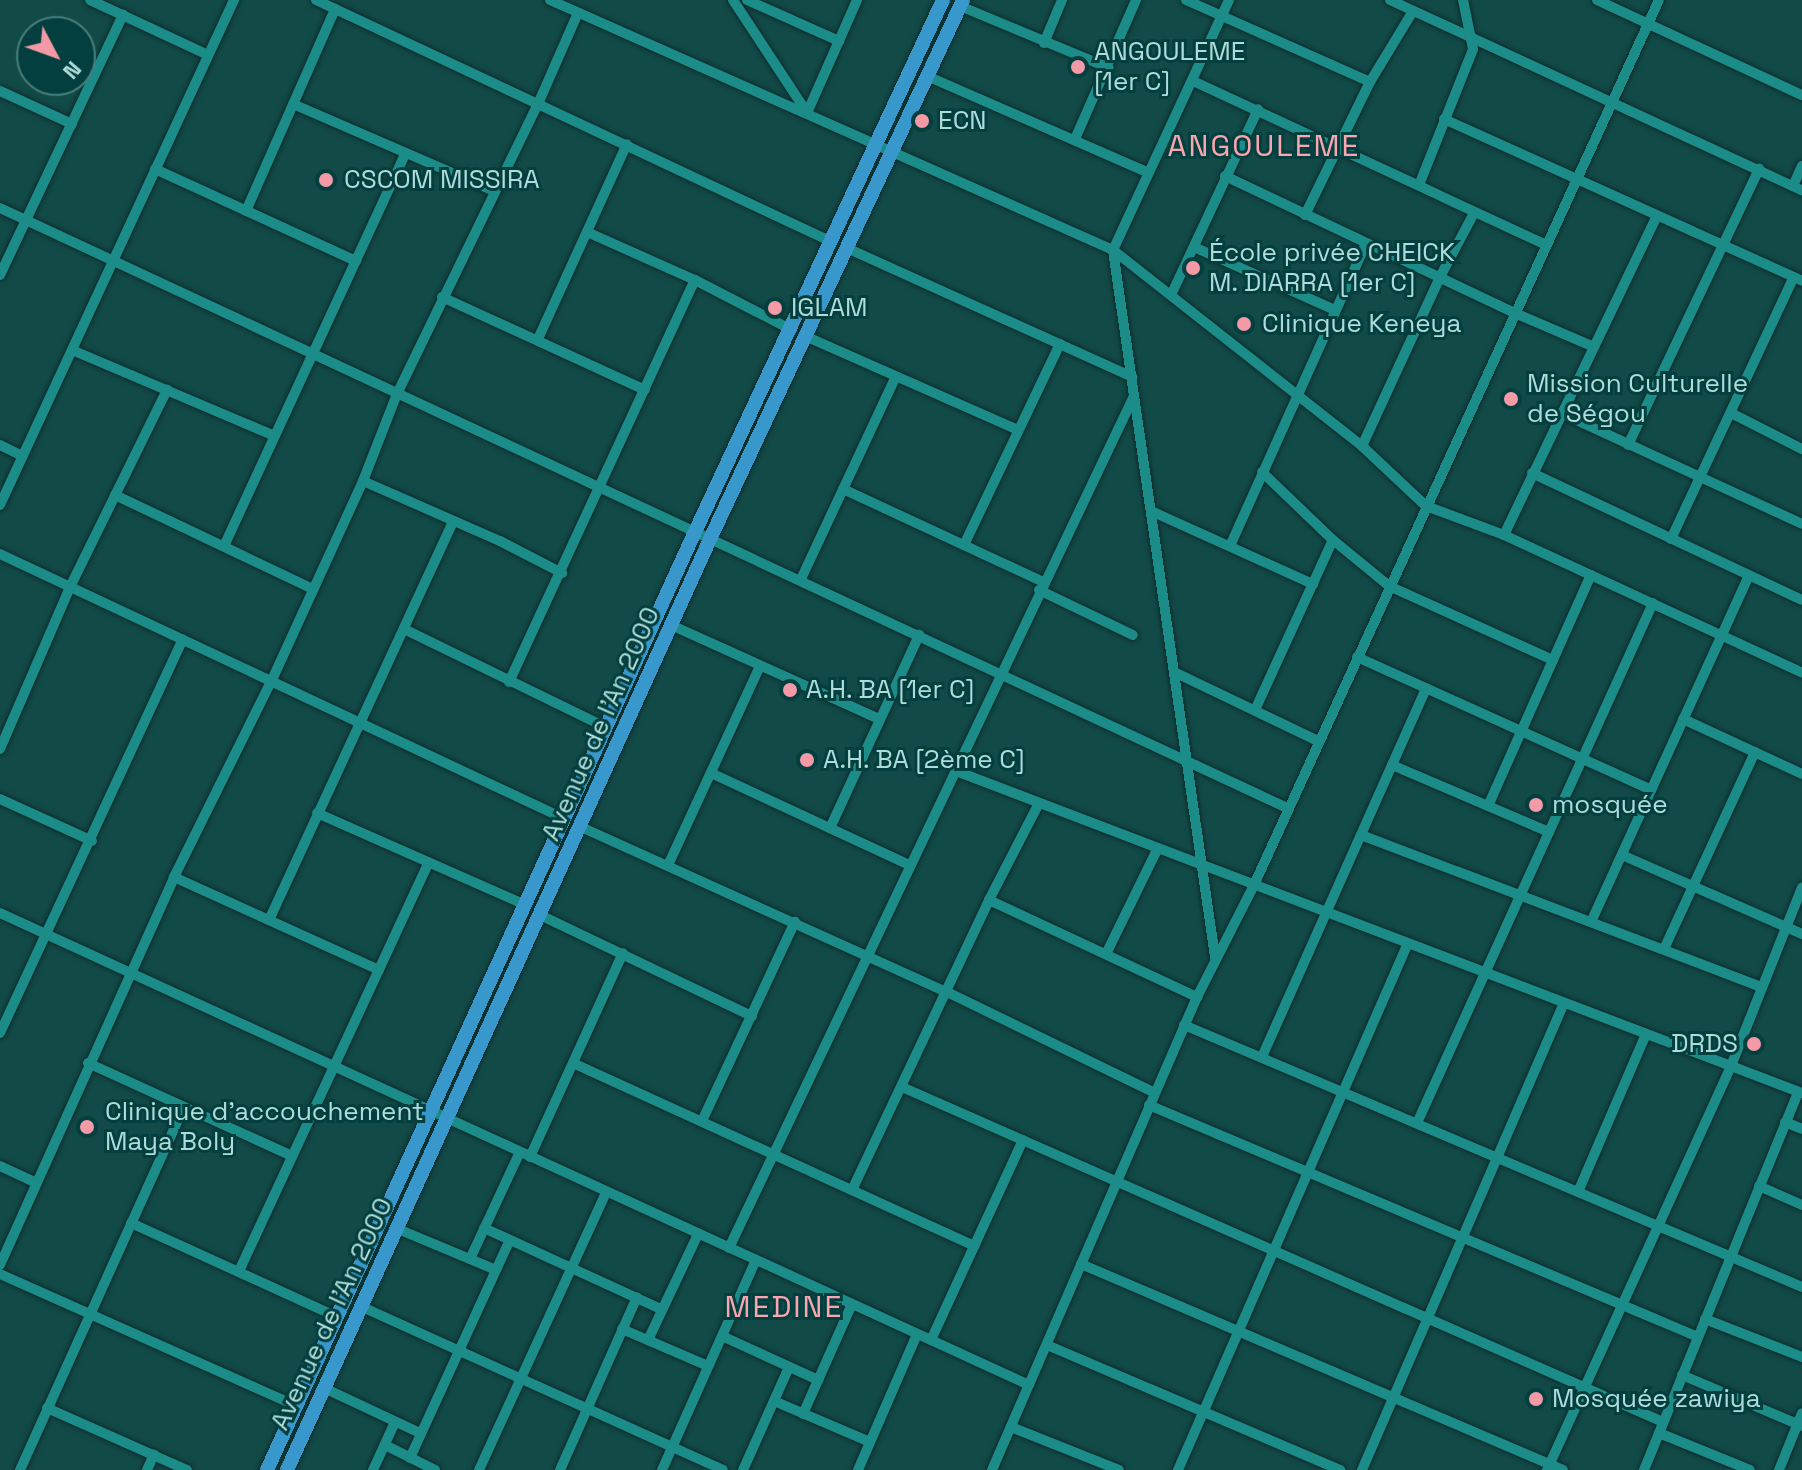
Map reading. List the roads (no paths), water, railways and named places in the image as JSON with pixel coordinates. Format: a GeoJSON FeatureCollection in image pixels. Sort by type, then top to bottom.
{"type":"FeatureCollection","features":[{"type":"Feature","properties":{"kind":"main road","name":"Avenue de l'An 2000"},"geometry":{"type":"LineString","coordinates":[[287,1470],[711,537],[798,333],[832,242],[943,0]]}},
{"type":"Feature","properties":{"kind":"main road","name":"Avenue de l'An 2000"},"geometry":{"type":"LineString","coordinates":[[267,1470],[433,1113],[694,534],[798,333],[849,249],[961,3]]}},
{"type":"Feature","properties":{"kind":"street"},"geometry":{"type":"LineString","coordinates":[[90,0],[208,55]]}},
{"type":"Feature","properties":{"kind":"street"},"geometry":{"type":"LineString","coordinates":[[0,505],[234,0]]}},
{"type":"Feature","properties":{"kind":"street"},"geometry":{"type":"LineString","coordinates":[[316,0],[832,242]]}},
{"type":"Feature","properties":{"kind":"street"},"geometry":{"type":"LineString","coordinates":[[550,0],[1113,250],[1172,293],[1362,446],[1426,506],[1504,535],[1802,673]]}},
{"type":"Feature","properties":{"kind":"street"},"geometry":{"type":"LineString","coordinates":[[733,0],[807,113]]}},
{"type":"Feature","properties":{"kind":"street"},"geometry":{"type":"LineString","coordinates":[[747,0],[839,41]]}},
{"type":"Feature","properties":{"kind":"street"},"geometry":{"type":"LineString","coordinates":[[807,113],[857,0]]}},
{"type":"Feature","properties":{"kind":"street"},"geometry":{"type":"LineString","coordinates":[[1044,43],[1062,0]]}},
{"type":"Feature","properties":{"kind":"street"},"geometry":{"type":"LineString","coordinates":[[1075,139],[1109,68],[1136,0]]}},
{"type":"Feature","properties":{"kind":"street"},"geometry":{"type":"LineString","coordinates":[[1186,0],[1370,82]]}},
{"type":"Feature","properties":{"kind":"street"},"geometry":{"type":"LineString","coordinates":[[1216,959],[1113,250],[1229,0]]}},
{"type":"Feature","properties":{"kind":"street"},"geometry":{"type":"LineString","coordinates":[[1390,0],[1798,188],[1802,166]]}},
{"type":"Feature","properties":{"kind":"street"},"geometry":{"type":"LineString","coordinates":[[1419,185],[1473,49],[1463,0]]}},
{"type":"Feature","properties":{"kind":"street"},"geometry":{"type":"LineString","coordinates":[[1597,0],[1802,95]]}},
{"type":"Feature","properties":{"kind":"street"},"geometry":{"type":"LineString","coordinates":[[992,1470],[1184,1025],[1254,885],[1659,0]]}},
{"type":"Feature","properties":{"kind":"street"},"geometry":{"type":"LineString","coordinates":[[961,3],[1044,43],[1109,68]]}},
{"type":"Feature","properties":{"kind":"street"},"geometry":{"type":"LineString","coordinates":[[246,211],[335,9]]}},
{"type":"Feature","properties":{"kind":"street"},"geometry":{"type":"LineString","coordinates":[[1305,215],[1370,82],[1413,11]]}},
{"type":"Feature","properties":{"kind":"street"},"geometry":{"type":"LineString","coordinates":[[0,1265],[88,1063],[174,877],[271,682],[363,481],[397,394],[538,104],[578,13]]}},
{"type":"Feature","properties":{"kind":"street"},"geometry":{"type":"LineString","coordinates":[[0,275],[123,15]]}},
{"type":"Feature","properties":{"kind":"street"},"geometry":{"type":"LineString","coordinates":[[927,76],[1149,173]]}},
{"type":"Feature","properties":{"kind":"street"},"geometry":{"type":"LineString","coordinates":[[1193,81],[1546,245]]}},
{"type":"Feature","properties":{"kind":"street"},"geometry":{"type":"LineString","coordinates":[[0,91],[72,124]]}},
{"type":"Feature","properties":{"kind":"street"},"geometry":{"type":"LineString","coordinates":[[293,104],[494,191]]}},
{"type":"Feature","properties":{"kind":"street"},"geometry":{"type":"LineString","coordinates":[[1172,293],[1258,109]]}},
{"type":"Feature","properties":{"kind":"street"},"geometry":{"type":"LineString","coordinates":[[1444,119],[1578,176],[1657,216],[1798,279],[1671,539]]}},
{"type":"Feature","properties":{"kind":"street"},"geometry":{"type":"LineString","coordinates":[[538,339],[627,144]]}},
{"type":"Feature","properties":{"kind":"street"},"geometry":{"type":"LineString","coordinates":[[224,546],[406,153]]}},
{"type":"Feature","properties":{"kind":"street"},"geometry":{"type":"LineString","coordinates":[[155,169],[356,261]]}},
{"type":"Feature","properties":{"kind":"street"},"geometry":{"type":"LineString","coordinates":[[1628,445],[1759,169]]}},
{"type":"Feature","properties":{"kind":"street"},"geometry":{"type":"LineString","coordinates":[[1225,176],[1366,244],[1592,346]]}},
{"type":"Feature","properties":{"kind":"street"},"geometry":{"type":"LineString","coordinates":[[0,208],[1287,808]]}},
{"type":"Feature","properties":{"kind":"street"},"geometry":{"type":"LineString","coordinates":[[1362,446],[1440,277],[1474,213]]}},
{"type":"Feature","properties":{"kind":"street"},"geometry":{"type":"LineString","coordinates":[[1504,535],[1657,216]]}},
{"type":"Feature","properties":{"kind":"street"},"geometry":{"type":"LineString","coordinates":[[587,232],[695,280],[895,378],[1018,430]]}},
{"type":"Feature","properties":{"kind":"street"},"geometry":{"type":"LineString","coordinates":[[1230,546],[1296,393],[1366,244]]}},
{"type":"Feature","properties":{"kind":"street"},"geometry":{"type":"LineString","coordinates":[[1194,247],[1335,310]]}},
{"type":"Feature","properties":{"kind":"street"},"geometry":{"type":"LineString","coordinates":[[849,249],[1132,377]]}},
{"type":"Feature","properties":{"kind":"street"},"geometry":{"type":"LineString","coordinates":[[509,682],[695,280]]}},
{"type":"Feature","properties":{"kind":"street"},"geometry":{"type":"LineString","coordinates":[[442,297],[645,390]]}},
{"type":"Feature","properties":{"kind":"street"},"geometry":{"type":"LineString","coordinates":[[964,545],[1060,344]]}},
{"type":"Feature","properties":{"kind":"street"},"geometry":{"type":"LineString","coordinates":[[72,350],[275,436]]}},
{"type":"Feature","properties":{"kind":"street"},"geometry":{"type":"LineString","coordinates":[[801,579],[895,378]]}},
{"type":"Feature","properties":{"kind":"street"},"geometry":{"type":"LineString","coordinates":[[0,749],[70,587],[167,390]]}},
{"type":"Feature","properties":{"kind":"street"},"geometry":{"type":"LineString","coordinates":[[729,1248],[1041,586],[1134,396]]}},
{"type":"Feature","properties":{"kind":"street"},"geometry":{"type":"LineString","coordinates":[[1561,413],[1802,524]]}},
{"type":"Feature","properties":{"kind":"street"},"geometry":{"type":"LineString","coordinates":[[1731,413],[1802,449]]}},
{"type":"Feature","properties":{"kind":"street"},"geometry":{"type":"LineString","coordinates":[[0,445],[23,456]]}},
{"type":"Feature","properties":{"kind":"street"},"geometry":{"type":"LineString","coordinates":[[1262,472],[1333,540],[1389,586],[1553,660]]}},
{"type":"Feature","properties":{"kind":"street"},"geometry":{"type":"LineString","coordinates":[[1532,473],[1802,600]]}},
{"type":"Feature","properties":{"kind":"street"},"geometry":{"type":"LineString","coordinates":[[363,481],[562,573]]}},
{"type":"Feature","properties":{"kind":"street"},"geometry":{"type":"LineString","coordinates":[[843,489],[964,545],[1133,635]]}},
{"type":"Feature","properties":{"kind":"street"},"geometry":{"type":"LineString","coordinates":[[115,495],[313,589]]}},
{"type":"Feature","properties":{"kind":"street"},"geometry":{"type":"LineString","coordinates":[[1151,511],[1313,584]]}},
{"type":"Feature","properties":{"kind":"street"},"geometry":{"type":"LineString","coordinates":[[269,920],[453,521]]}},
{"type":"Feature","properties":{"kind":"street"},"geometry":{"type":"LineString","coordinates":[[1255,710],[1333,540]]}},
{"type":"Feature","properties":{"kind":"street"},"geometry":{"type":"LineString","coordinates":[[0,554],[565,819]]}},
{"type":"Feature","properties":{"kind":"street"},"geometry":{"type":"LineString","coordinates":[[1488,806],[1591,575]]}},
{"type":"Feature","properties":{"kind":"street"},"geometry":{"type":"LineString","coordinates":[[1591,922],[1749,575]]}},
{"type":"Feature","properties":{"kind":"street"},"geometry":{"type":"LineString","coordinates":[[1417,1123],[1653,603]]}},
{"type":"Feature","properties":{"kind":"street"},"geometry":{"type":"LineString","coordinates":[[671,625],[879,719]]}},
{"type":"Feature","properties":{"kind":"street"},"geometry":{"type":"LineString","coordinates":[[404,629],[607,728]]}},
{"type":"Feature","properties":{"kind":"street"},"geometry":{"type":"LineString","coordinates":[[830,828],[919,635]]}},
{"type":"Feature","properties":{"kind":"street"},"geometry":{"type":"LineString","coordinates":[[0,1033],[3,1019],[48,936],[183,639]]}},
{"type":"Feature","properties":{"kind":"street"},"geometry":{"type":"LineString","coordinates":[[1357,657],[1651,790]]}},
{"type":"Feature","properties":{"kind":"street"},"geometry":{"type":"LineString","coordinates":[[669,863],[760,666]]}},
{"type":"Feature","properties":{"kind":"street"},"geometry":{"type":"LineString","coordinates":[[1174,672],[1318,741]]}},
{"type":"Feature","properties":{"kind":"street"},"geometry":{"type":"LineString","coordinates":[[1262,1057],[1426,689]]}},
{"type":"Feature","properties":{"kind":"street"},"geometry":{"type":"LineString","coordinates":[[1683,719],[1802,774]]}},
{"type":"Feature","properties":{"kind":"street"},"geometry":{"type":"LineString","coordinates":[[1664,949],[1755,752]]}},
{"type":"Feature","properties":{"kind":"street"},"geometry":{"type":"LineString","coordinates":[[1392,765],[1549,832]]}},
{"type":"Feature","properties":{"kind":"street"},"geometry":{"type":"LineString","coordinates":[[956,771],[1202,862],[1254,885],[1800,1093],[1785,1122],[1644,1470]]}},
{"type":"Feature","properties":{"kind":"street"},"geometry":{"type":"LineString","coordinates":[[711,773],[909,865]]}},
{"type":"Feature","properties":{"kind":"street"},"geometry":{"type":"LineString","coordinates":[[0,799],[92,841]]}},
{"type":"Feature","properties":{"kind":"street"},"geometry":{"type":"LineString","coordinates":[[852,1190],[945,991],[1039,803]]}},
{"type":"Feature","properties":{"kind":"street"},"geometry":{"type":"LineString","coordinates":[[317,813],[526,905]]}},
{"type":"Feature","properties":{"kind":"street"},"geometry":{"type":"LineString","coordinates":[[581,827],[669,863],[1155,1093]]}},
{"type":"Feature","properties":{"kind":"street"},"geometry":{"type":"LineString","coordinates":[[1361,835],[1761,987]]}},
{"type":"Feature","properties":{"kind":"street"},"geometry":{"type":"LineString","coordinates":[[1106,954],[1158,848]]}},
{"type":"Feature","properties":{"kind":"street"},"geometry":{"type":"LineString","coordinates":[[1622,855],[1802,934]]}},
{"type":"Feature","properties":{"kind":"street"},"geometry":{"type":"LineString","coordinates":[[239,1271],[428,863]]}},
{"type":"Feature","properties":{"kind":"street"},"geometry":{"type":"LineString","coordinates":[[174,877],[379,970]]}},
{"type":"Feature","properties":{"kind":"street"},"geometry":{"type":"LineString","coordinates":[[1548,1467],[1731,1066],[1802,888]]}},
{"type":"Feature","properties":{"kind":"street"},"geometry":{"type":"LineString","coordinates":[[989,900],[1197,997]]}},
{"type":"Feature","properties":{"kind":"street"},"geometry":{"type":"LineString","coordinates":[[0,913],[1029,1385]]}},
{"type":"Feature","properties":{"kind":"street"},"geometry":{"type":"LineString","coordinates":[[540,915],[752,1016]]}},
{"type":"Feature","properties":{"kind":"street"},"geometry":{"type":"LineString","coordinates":[[702,1121],[795,922]]}},
{"type":"Feature","properties":{"kind":"street"},"geometry":{"type":"LineString","coordinates":[[1178,1470],[1408,943]]}},
{"type":"Feature","properties":{"kind":"street"},"geometry":{"type":"LineString","coordinates":[[470,1259],[575,1064],[623,953]]}},
{"type":"Feature","properties":{"kind":"street"},"geometry":{"type":"LineString","coordinates":[[1362,1470],[1564,1003]]}},
{"type":"Feature","properties":{"kind":"street"},"geometry":{"type":"LineString","coordinates":[[1184,1025],[1802,1287]]}},
{"type":"Feature","properties":{"kind":"street"},"geometry":{"type":"LineString","coordinates":[[1578,1192],[1646,1034]]}},
{"type":"Feature","properties":{"kind":"street"},"geometry":{"type":"LineString","coordinates":[[88,1063],[292,1156]]}},
{"type":"Feature","properties":{"kind":"street"},"geometry":{"type":"LineString","coordinates":[[575,1064],[975,1246]]}},
{"type":"Feature","properties":{"kind":"street"},"geometry":{"type":"LineString","coordinates":[[902,1087],[1584,1388],[1750,1470]]}},
{"type":"Feature","properties":{"kind":"street"},"geometry":{"type":"LineString","coordinates":[[1149,1105],[1698,1337]]}},
{"type":"Feature","properties":{"kind":"street"},"geometry":{"type":"LineString","coordinates":[[20,1470],[184,1107]]}},
{"type":"Feature","properties":{"kind":"street"},"geometry":{"type":"LineString","coordinates":[[1785,1122],[1802,1129]]}},
{"type":"Feature","properties":{"kind":"street"},"geometry":{"type":"LineString","coordinates":[[931,1340],[1023,1140]]}},
{"type":"Feature","properties":{"kind":"street"},"geometry":{"type":"LineString","coordinates":[[0,1166],[36,1183]]}},
{"type":"Feature","properties":{"kind":"street"},"geometry":{"type":"LineString","coordinates":[[1759,1186],[1802,1205]]}},
{"type":"Feature","properties":{"kind":"street"},"geometry":{"type":"LineString","coordinates":[[479,1470],[606,1192]]}},
{"type":"Feature","properties":{"kind":"street"},"geometry":{"type":"LineString","coordinates":[[131,1223],[337,1317]]}},
{"type":"Feature","properties":{"kind":"street"},"geometry":{"type":"LineString","coordinates":[[484,1228],[661,1309]]}},
{"type":"Feature","properties":{"kind":"street"},"geometry":{"type":"LineString","coordinates":[[398,1229],[496,1270]]}},
{"type":"Feature","properties":{"kind":"street"},"geometry":{"type":"LineString","coordinates":[[648,1340],[698,1234]]}},
{"type":"Feature","properties":{"kind":"street"},"geometry":{"type":"LineString","coordinates":[[410,1458],[510,1240]]}},
{"type":"Feature","properties":{"kind":"street"},"geometry":{"type":"LineString","coordinates":[[662,1470],[756,1260]]}},
{"type":"Feature","properties":{"kind":"street"},"geometry":{"type":"LineString","coordinates":[[1081,1264],[1548,1467],[1563,1470]]}},
{"type":"Feature","properties":{"kind":"street"},"geometry":{"type":"LineString","coordinates":[[0,1274],[296,1406]]}},
{"type":"Feature","properties":{"kind":"street"},"geometry":{"type":"LineString","coordinates":[[560,1470],[637,1297]]}},
{"type":"Feature","properties":{"kind":"street"},"geometry":{"type":"LineString","coordinates":[[803,1414],[852,1304]]}},
{"type":"Feature","properties":{"kind":"street"},"geometry":{"type":"LineString","coordinates":[[360,1306],[723,1470]]}},
{"type":"Feature","properties":{"kind":"street"},"geometry":{"type":"LineString","coordinates":[[1705,1319],[1802,1357]]}},
{"type":"Feature","properties":{"kind":"street"},"geometry":{"type":"LineString","coordinates":[[622,1329],[708,1366]]}},
{"type":"Feature","properties":{"kind":"street"},"geometry":{"type":"LineString","coordinates":[[858,1470],[917,1334]]}},
{"type":"Feature","properties":{"kind":"street"},"geometry":{"type":"LineString","coordinates":[[722,1336],[818,1380]]}},
{"type":"Feature","properties":{"kind":"street"},"geometry":{"type":"LineString","coordinates":[[1047,1345],[1204,1409],[1340,1470]]}},
{"type":"Feature","properties":{"kind":"street"},"geometry":{"type":"LineString","coordinates":[[743,1470],[789,1367]]}},
{"type":"Feature","properties":{"kind":"street"},"geometry":{"type":"LineString","coordinates":[[1682,1375],[1800,1425]]}},
{"type":"Feature","properties":{"kind":"street"},"geometry":{"type":"LineString","coordinates":[[324,1388],[420,1433]]}},
{"type":"Feature","properties":{"kind":"street"},"geometry":{"type":"LineString","coordinates":[[774,1401],[870,1442]]}},
{"type":"Feature","properties":{"kind":"street"},"geometry":{"type":"LineString","coordinates":[[47,1408],[187,1470]]}},
{"type":"Feature","properties":{"kind":"street"},"geometry":{"type":"LineString","coordinates":[[1779,1470],[1800,1425],[1802,1413]]}},
{"type":"Feature","properties":{"kind":"street"},"geometry":{"type":"LineString","coordinates":[[373,1470],[395,1422]]}},
{"type":"Feature","properties":{"kind":"street"},"geometry":{"type":"LineString","coordinates":[[1011,1427],[1119,1470]]}},
{"type":"Feature","properties":{"kind":"street"},"geometry":{"type":"LineString","coordinates":[[385,1445],[435,1470]]}},
{"type":"Feature","properties":{"kind":"street"},"geometry":{"type":"LineString","coordinates":[[147,1470],[154,1454]]}},
{"type":"Feature","properties":{"kind":"place","name":"ANGOULEME [1er C]"},"geometry":{"type":"Point","coordinates":[1078,67]}},
{"type":"Feature","properties":{"kind":"place","name":"ECN"},"geometry":{"type":"Point","coordinates":[922,121]}},
{"type":"Feature","properties":{"kind":"place","name":"CSCOM MISSIRA"},"geometry":{"type":"Point","coordinates":[326,180]}},
{"type":"Feature","properties":{"kind":"place","name":"École privée CHEICK M. DIARRA [1er C]"},"geometry":{"type":"Point","coordinates":[1193,268]}},
{"type":"Feature","properties":{"kind":"place","name":"IGLAM"},"geometry":{"type":"Point","coordinates":[775,308]}},
{"type":"Feature","properties":{"kind":"place","name":"Clinique Keneya"},"geometry":{"type":"Point","coordinates":[1244,324]}},
{"type":"Feature","properties":{"kind":"place","name":"Mission Culturelle de Ségou"},"geometry":{"type":"Point","coordinates":[1511,399]}},
{"type":"Feature","properties":{"kind":"place","name":"A.H. BA [1er C]"},"geometry":{"type":"Point","coordinates":[790,690]}},
{"type":"Feature","properties":{"kind":"place","name":"A.H. BA [2ème C]"},"geometry":{"type":"Point","coordinates":[807,760]}},
{"type":"Feature","properties":{"kind":"place","name":"mosquée"},"geometry":{"type":"Point","coordinates":[1536,805]}},
{"type":"Feature","properties":{"kind":"place","name":"DRDS"},"geometry":{"type":"Point","coordinates":[1754,1044]}},
{"type":"Feature","properties":{"kind":"place","name":"Clinique d'accouchement Maya Boly"},"geometry":{"type":"Point","coordinates":[87,1127]}},
{"type":"Feature","properties":{"kind":"place","name":"Mosquée zawiya"},"geometry":{"type":"Point","coordinates":[1536,1399]}},
{"type":"Feature","properties":{"kind":"district","name":"ANGOULEME"},"geometry":{"type":"Point","coordinates":[1264,146]}},
{"type":"Feature","properties":{"kind":"district","name":"MEDINE"},"geometry":{"type":"Point","coordinates":[784,1307]}}]}
